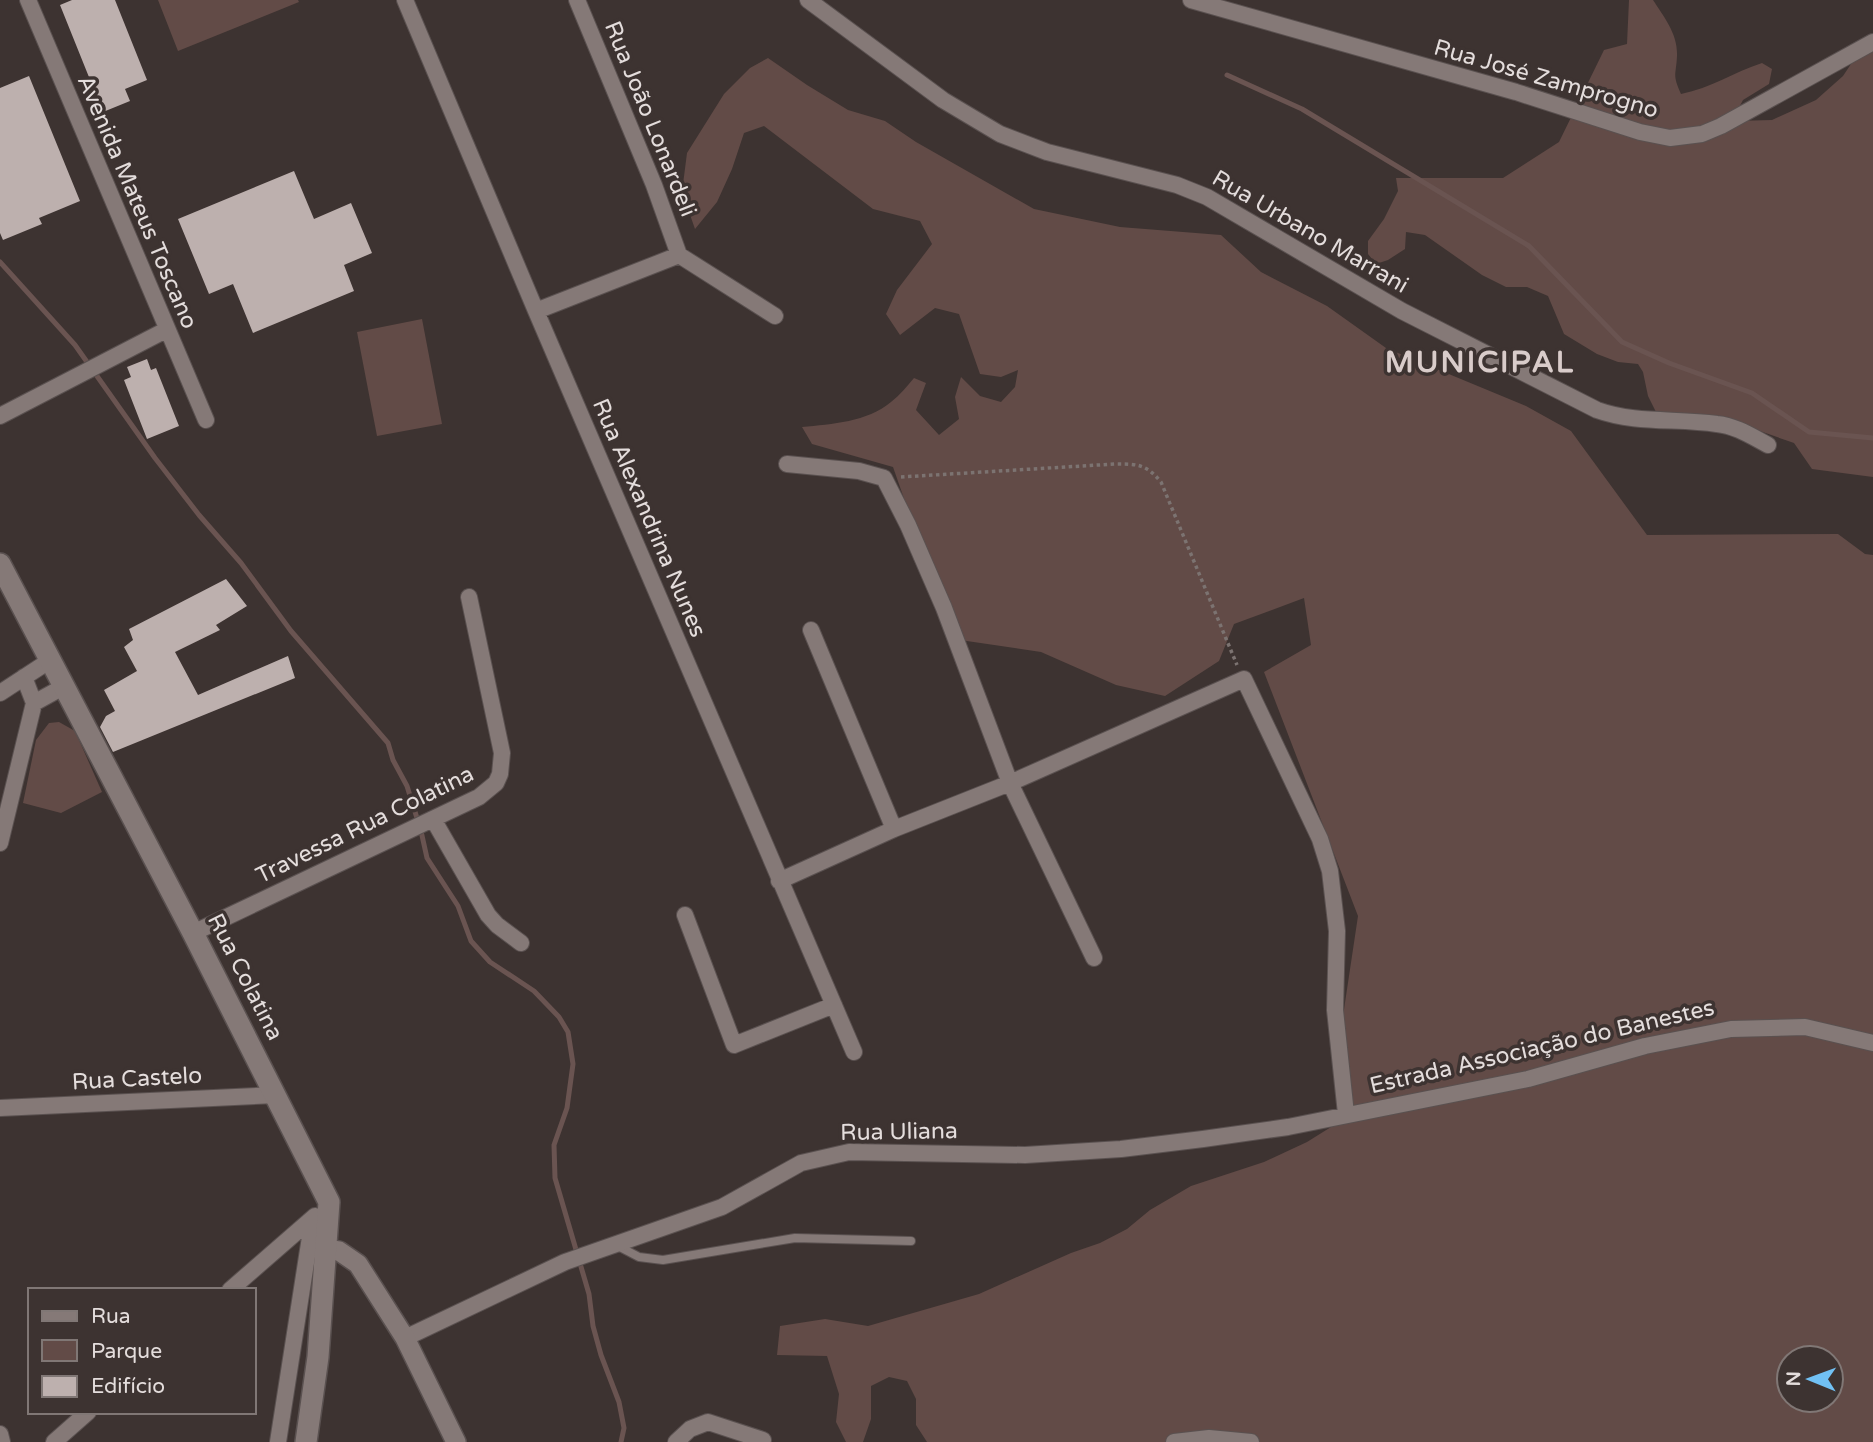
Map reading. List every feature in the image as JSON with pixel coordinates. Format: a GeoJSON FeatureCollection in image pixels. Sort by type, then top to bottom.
{"type":"FeatureCollection","features":[{"type":"Feature","properties":{"kind":"main road","name":"Rua Colatina"},"geometry":{"type":"LineString","coordinates":[[0,564],[193,933],[329,1202]]}},
{"type":"Feature","properties":{"kind":"main road"},"geometry":{"type":"LineString","coordinates":[[306,1442],[314,1390],[329,1202]]}},
{"type":"Feature","properties":{"kind":"street","name":"Avenida Mateus Toscano"},"geometry":{"type":"LineString","coordinates":[[28,0],[205,420]]}},
{"type":"Feature","properties":{"kind":"street","name":"Rua Alexandrina Nunes"},"geometry":{"type":"LineString","coordinates":[[405,0],[854,1052]]}},
{"type":"Feature","properties":{"kind":"street","name":"Rua João Lonardeli"},"geometry":{"type":"LineString","coordinates":[[577,0],[654,185],[679,255]]}},
{"type":"Feature","properties":{"kind":"street","name":"Rua Urbano Marrani"},"geometry":{"type":"LineString","coordinates":[[808,0],[943,100],[1000,134],[1047,152],[1177,185],[1207,197],[1402,311],[1597,410],[1612,416],[1642,421],[1717,424],[1742,430],[1768,444]]}},
{"type":"Feature","properties":{"kind":"street","name":"Rua José Zamprogno"},"geometry":{"type":"LineString","coordinates":[[1191,0],[1516,92],[1640,132],[1670,138],[1702,134],[1721,126],[1873,41]]}},
{"type":"Feature","properties":{"kind":"street"},"geometry":{"type":"LineString","coordinates":[[536,311],[679,255],[775,316]]}},
{"type":"Feature","properties":{"kind":"street"},"geometry":{"type":"LineString","coordinates":[[0,416],[166,330]]}},
{"type":"Feature","properties":{"kind":"street"},"geometry":{"type":"LineString","coordinates":[[787,464],[865,472],[884,478],[944,608],[1010,783],[1094,958]]}},
{"type":"Feature","properties":{"kind":"street","name":"Travessa Rua Colatina"},"geometry":{"type":"LineString","coordinates":[[193,933],[488,792],[496,783],[500,774],[502,741],[469,597]]}},
{"type":"Feature","properties":{"kind":"street"},"geometry":{"type":"LineString","coordinates":[[811,631],[894,829]]}},
{"type":"Feature","properties":{"kind":"street"},"geometry":{"type":"LineString","coordinates":[[0,693],[49,661]]}},
{"type":"Feature","properties":{"kind":"street"},"geometry":{"type":"LineString","coordinates":[[0,843],[34,703],[24,677]]}},
{"type":"Feature","properties":{"kind":"street"},"geometry":{"type":"LineString","coordinates":[[779,881],[894,829],[1010,783],[1244,679],[1320,839],[1330,871],[1337,932],[1335,1010],[1346,1114]]}},
{"type":"Feature","properties":{"kind":"street"},"geometry":{"type":"LineString","coordinates":[[34,703],[63,687]]}},
{"type":"Feature","properties":{"kind":"street"},"geometry":{"type":"LineString","coordinates":[[423,824],[488,915],[521,943]]}},
{"type":"Feature","properties":{"kind":"street"},"geometry":{"type":"LineString","coordinates":[[685,915],[734,1045],[834,1005]]}},
{"type":"Feature","properties":{"kind":"street","name":"Estrada Associação do Banestes"},"geometry":{"type":"LineString","coordinates":[[1346,1114],[1528,1079],[1709,1032],[1791,1026],[1825,1030],[1873,1043]]}},
{"type":"Feature","properties":{"kind":"street","name":"Rua Castelo"},"geometry":{"type":"LineString","coordinates":[[0,1108],[276,1095]]}},
{"type":"Feature","properties":{"kind":"street","name":"Rua Uliana"},"geometry":{"type":"LineString","coordinates":[[405,1338],[565,1262],[722,1207],[801,1163],[826,1156],[849,1152],[1025,1155],[1121,1149],[1288,1127],[1346,1114]]}},
{"type":"Feature","properties":{"kind":"street"},"geometry":{"type":"LineString","coordinates":[[232,1288],[329,1202]]}},
{"type":"Feature","properties":{"kind":"street"},"geometry":{"type":"LineString","coordinates":[[278,1442],[313,1218]]}},
{"type":"Feature","properties":{"kind":"street"},"geometry":{"type":"LineString","coordinates":[[326,1249],[339,1251],[358,1264],[405,1338],[456,1442]]}},
{"type":"Feature","properties":{"kind":"street"},"geometry":{"type":"LineString","coordinates":[[54,1442],[86,1414]]}},
{"type":"Feature","properties":{"kind":"street"},"geometry":{"type":"LineString","coordinates":[[676,1442],[690,1429],[708,1422],[762,1440]]}},
{"type":"Feature","properties":{"kind":"street"},"geometry":{"type":"LineString","coordinates":[[0,1434],[2,1442]]}},
{"type":"Feature","properties":{"kind":"street"},"geometry":{"type":"LineString","coordinates":[[1174,1442],[1209,1438],[1251,1442]]}},
{"type":"Feature","properties":{"kind":"lane"},"geometry":{"type":"LineString","coordinates":[[613,1244],[639,1257],[663,1260],[795,1238],[911,1241]]}},
{"type":"Feature","properties":{"kind":"path"},"geometry":{"type":"LineString","coordinates":[[884,478],[1115,464],[1133,464],[1150,469],[1161,482],[1244,679]]}},
{"type":"Feature","properties":{"kind":"green space"},"geometry":{"type":"Polygon","coordinates":[[[158,0],[298,0],[299,2],[178,51],[158,0]]]}},
{"type":"Feature","properties":{"kind":"green space"},"geometry":{"type":"Polygon","coordinates":[[[1629,0],[1653,0],[1670,26],[1677,48],[1676,78],[1681,94],[1762,63],[1772,69],[1769,84],[1743,100],[1733,119],[1736,121],[1772,120],[1816,100],[1843,76],[1859,52],[1873,40],[1873,477],[1812,469],[1794,443],[1728,420],[1659,418],[1648,396],[1643,372],[1638,364],[1618,362],[1597,354],[1564,334],[1548,296],[1527,287],[1506,287],[1482,275],[1425,235],[1406,232],[1405,249],[1376,264],[1368,254],[1368,241],[1384,219],[1398,191],[1396,178],[1503,178],[1559,142],[1604,50],[1627,44],[1629,0]]]}},
{"type":"Feature","properties":{"kind":"green space"},"geometry":{"type":"Polygon","coordinates":[[[768,58],[848,110],[885,121],[916,142],[1034,209],[1120,227],[1221,235],[1261,272],[1327,306],[1386,348],[1526,406],[1571,431],[1647,535],[1838,534],[1865,554],[1873,555],[1873,1442],[927,1442],[916,1425],[916,1399],[907,1381],[889,1377],[871,1386],[871,1419],[863,1442],[846,1442],[836,1422],[839,1394],[827,1356],[777,1355],[780,1326],[825,1319],[868,1326],[979,1294],[1100,1243],[1127,1229],[1150,1210],[1191,1186],[1264,1162],[1307,1142],[1331,1127],[1341,1104],[1337,1056],[1358,916],[1264,672],[1311,645],[1304,598],[1234,624],[1219,661],[1165,696],[1116,685],[1041,652],[960,640],[915,530],[893,467],[812,444],[802,427],[849,421],[871,414],[894,399],[914,378],[926,383],[916,410],[939,435],[959,419],[955,397],[961,377],[980,396],[1001,402],[1015,387],[1018,370],[1001,377],[980,374],[959,314],[935,308],[900,335],[886,314],[897,290],[932,244],[920,221],[873,209],[764,126],[744,133],[717,202],[695,229],[682,192],[687,153],[724,94],[750,68],[768,58]]]}},
{"type":"Feature","properties":{"kind":"green space"},"geometry":{"type":"Polygon","coordinates":[[[422,319],[442,424],[377,436],[357,332],[422,319]]]}},
{"type":"Feature","properties":{"kind":"green space"},"geometry":{"type":"Polygon","coordinates":[[[59,722],[75,731],[102,792],[61,813],[23,803],[36,740],[49,723],[59,722]]]}},
{"type":"Feature","properties":{"kind":"building"},"geometry":{"type":"Polygon","coordinates":[[[72,0],[115,0],[147,80],[125,89],[130,101],[103,112],[60,5],[72,0]]]}},
{"type":"Feature","properties":{"kind":"building"},"geometry":{"type":"Polygon","coordinates":[[[29,76],[80,201],[39,218],[42,224],[3,240],[0,233],[0,88],[29,76]]]}},
{"type":"Feature","properties":{"kind":"building"},"geometry":{"type":"Polygon","coordinates":[[[294,171],[314,219],[351,203],[372,253],[344,265],[354,291],[253,333],[233,284],[209,294],[178,219],[294,171]]]}},
{"type":"Feature","properties":{"kind":"building"},"geometry":{"type":"Polygon","coordinates":[[[147,359],[151,370],[156,368],[179,426],[147,439],[124,380],[131,377],[127,367],[147,359]]]}},
{"type":"Feature","properties":{"kind":"building"},"geometry":{"type":"Polygon","coordinates":[[[226,579],[247,606],[216,625],[220,630],[175,652],[198,695],[288,656],[295,678],[113,752],[100,727],[106,716],[115,711],[104,690],[137,671],[124,647],[133,640],[129,629],[226,579]]]}},
{"type":"Feature","properties":{"kind":"waterway"},"geometry":{"type":"LineString","coordinates":[[1227,75],[1302,109],[1529,246],[1622,342],[1669,363],[1752,393],[1809,432],[1873,438]]}},
{"type":"Feature","properties":{"kind":"waterway"},"geometry":{"type":"LineString","coordinates":[[0,262],[75,345],[199,515],[241,563],[291,631],[388,743],[393,760],[407,786],[427,858],[458,906],[471,941],[490,962],[534,991],[559,1017],[568,1032],[573,1064],[567,1108],[554,1145],[555,1178],[589,1294],[593,1326],[601,1355],[619,1402],[624,1428],[621,1442]]}},
{"type":"Feature","properties":{"kind":"district","name":"MUNICIPAL"},"geometry":{"type":"Point","coordinates":[1480,362]}}]}
